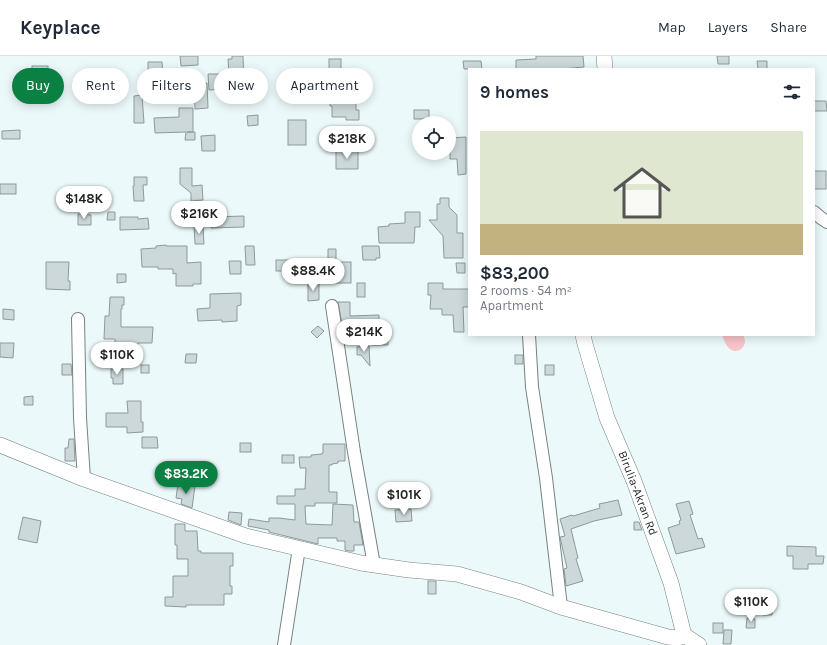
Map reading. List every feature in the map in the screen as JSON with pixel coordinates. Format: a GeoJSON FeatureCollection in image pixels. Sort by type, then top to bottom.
{"type":"FeatureCollection","features":[{"type":"Feature","properties":{"kind":"street"},"geometry":{"type":"LineString","coordinates":[[604,56],[605,68]]}},
{"type":"Feature","properties":{"kind":"street"},"geometry":{"type":"LineString","coordinates":[[815,213],[827,222]]}},
{"type":"Feature","properties":{"kind":"street"},"geometry":{"type":"LineString","coordinates":[[332,306],[354,452],[374,565]]}},
{"type":"Feature","properties":{"kind":"street"},"geometry":{"type":"LineString","coordinates":[[78,319],[80,418],[84,479]]}},
{"type":"Feature","properties":{"kind":"street"},"geometry":{"type":"LineString","coordinates":[[529,336],[532,387],[546,478],[561,607]]}},
{"type":"Feature","properties":{"kind":"street","name":"Birulia-Akran Rd"},"geometry":{"type":"LineString","coordinates":[[584,336],[585,344],[608,418],[634,481],[671,583],[684,635]]}},
{"type":"Feature","properties":{"kind":"street"},"geometry":{"type":"LineString","coordinates":[[0,445],[84,479],[246,536],[361,563],[409,570],[458,574],[521,592],[561,607],[668,638],[678,638],[684,635],[699,645]]}},
{"type":"Feature","properties":{"kind":"street"},"geometry":{"type":"LineString","coordinates":[[284,645],[299,548]]}},
{"type":"Feature","properties":{"kind":"shaded area"},"geometry":{"type":"Polygon","coordinates":[[[722,336],[744,336],[744,345],[742,349],[738,351],[730,349],[725,343],[722,336]]]}},
{"type":"Feature","properties":{"kind":"building"},"geometry":{"type":"Polygon","coordinates":[[[180,56],[198,56],[198,65],[181,66],[180,56]]]}},
{"type":"Feature","properties":{"kind":"building"},"geometry":{"type":"Polygon","coordinates":[[[232,56],[243,56],[243,68],[229,68],[228,59],[232,59],[232,56]]]}},
{"type":"Feature","properties":{"kind":"building"},"geometry":{"type":"Polygon","coordinates":[[[536,56],[583,56],[584,67],[516,68],[516,60],[536,59],[536,56]]]}},
{"type":"Feature","properties":{"kind":"building"},"geometry":{"type":"Polygon","coordinates":[[[717,56],[729,56],[729,64],[718,64],[717,56]]]}},
{"type":"Feature","properties":{"kind":"building"},"geometry":{"type":"Polygon","coordinates":[[[329,59],[341,59],[341,68],[329,68],[329,59]]]}},
{"type":"Feature","properties":{"kind":"building"},"geometry":{"type":"Polygon","coordinates":[[[463,61],[481,61],[482,68],[464,69],[463,61]]]}},
{"type":"Feature","properties":{"kind":"building"},"geometry":{"type":"Polygon","coordinates":[[[757,61],[767,61],[767,68],[758,68],[757,61]]]}},
{"type":"Feature","properties":{"kind":"building"},"geometry":{"type":"Polygon","coordinates":[[[148,62],[162,62],[162,68],[148,68],[148,62]]]}},
{"type":"Feature","properties":{"kind":"building"},"geometry":{"type":"Polygon","coordinates":[[[32,66],[48,66],[48,68],[32,68],[32,66]]]}},
{"type":"Feature","properties":{"kind":"building"},"geometry":{"type":"Polygon","coordinates":[[[208,74],[214,74],[214,90],[209,90],[208,74]]]}},
{"type":"Feature","properties":{"kind":"building"},"geometry":{"type":"Polygon","coordinates":[[[206,83],[208,108],[195,109],[195,104],[206,104],[206,83]]]}},
{"type":"Feature","properties":{"kind":"building"},"geometry":{"type":"Polygon","coordinates":[[[134,96],[137,96],[137,104],[143,104],[144,123],[134,123],[134,96]]]}},
{"type":"Feature","properties":{"kind":"building"},"geometry":{"type":"Polygon","coordinates":[[[815,101],[826,101],[827,111],[815,111],[815,101]]]}},
{"type":"Feature","properties":{"kind":"building"},"geometry":{"type":"Polygon","coordinates":[[[330,104],[356,104],[356,110],[359,110],[359,120],[346,120],[346,117],[332,117],[332,106],[330,106],[330,104]]]}},
{"type":"Feature","properties":{"kind":"building"},"geometry":{"type":"Polygon","coordinates":[[[179,108],[193,108],[193,132],[195,132],[195,140],[185,140],[186,132],[155,133],[154,118],[179,117],[179,108]]]}},
{"type":"Feature","properties":{"kind":"building"},"geometry":{"type":"Polygon","coordinates":[[[414,110],[429,110],[429,116],[414,116],[414,110]]]}},
{"type":"Feature","properties":{"kind":"building"},"geometry":{"type":"Polygon","coordinates":[[[258,115],[258,125],[248,126],[247,116],[258,115]]]}},
{"type":"Feature","properties":{"kind":"building"},"geometry":{"type":"Polygon","coordinates":[[[288,120],[306,120],[306,145],[288,145],[288,120]]]}},
{"type":"Feature","properties":{"kind":"building"},"geometry":{"type":"Polygon","coordinates":[[[20,130],[20,139],[2,139],[2,131],[20,130]]]}},
{"type":"Feature","properties":{"kind":"building"},"geometry":{"type":"Polygon","coordinates":[[[215,135],[215,151],[202,151],[201,136],[215,135]]]}},
{"type":"Feature","properties":{"kind":"building"},"geometry":{"type":"Polygon","coordinates":[[[466,137],[466,174],[458,175],[456,138],[466,137]]]}},
{"type":"Feature","properties":{"kind":"building"},"geometry":{"type":"Polygon","coordinates":[[[358,150],[358,169],[336,169],[336,151],[358,150]]]}},
{"type":"Feature","properties":{"kind":"building"},"geometry":{"type":"Polygon","coordinates":[[[180,168],[192,168],[192,186],[202,185],[203,200],[191,201],[191,193],[180,184],[180,168]]]}},
{"type":"Feature","properties":{"kind":"building"},"geometry":{"type":"Polygon","coordinates":[[[815,171],[826,171],[826,189],[815,189],[815,171]]]}},
{"type":"Feature","properties":{"kind":"building"},"geometry":{"type":"Polygon","coordinates":[[[134,177],[147,177],[147,185],[143,185],[144,201],[134,201],[134,177]]]}},
{"type":"Feature","properties":{"kind":"building"},"geometry":{"type":"Polygon","coordinates":[[[0,184],[16,184],[16,194],[0,194],[0,184]]]}},
{"type":"Feature","properties":{"kind":"building"},"geometry":{"type":"Polygon","coordinates":[[[86,189],[94,189],[94,198],[86,198],[86,189]]]}},
{"type":"Feature","properties":{"kind":"building"},"geometry":{"type":"Polygon","coordinates":[[[62,191],[79,191],[79,199],[62,198],[62,191]]]}},
{"type":"Feature","properties":{"kind":"building"},"geometry":{"type":"Polygon","coordinates":[[[440,198],[449,198],[449,207],[457,215],[457,233],[463,233],[463,258],[444,258],[443,236],[429,220],[437,220],[437,204],[440,204],[440,198]]]}},
{"type":"Feature","properties":{"kind":"building"},"geometry":{"type":"Polygon","coordinates":[[[108,212],[115,212],[115,220],[107,220],[108,212]]]}},
{"type":"Feature","properties":{"kind":"building"},"geometry":{"type":"Polygon","coordinates":[[[405,212],[420,212],[420,227],[415,227],[414,243],[379,243],[378,227],[389,226],[389,224],[405,223],[405,212]]]}},
{"type":"Feature","properties":{"kind":"building"},"geometry":{"type":"Polygon","coordinates":[[[78,214],[91,215],[91,225],[78,225],[78,214]]]}},
{"type":"Feature","properties":{"kind":"building"},"geometry":{"type":"Polygon","coordinates":[[[244,216],[244,227],[211,228],[211,217],[244,216]]]}},
{"type":"Feature","properties":{"kind":"building"},"geometry":{"type":"Polygon","coordinates":[[[120,217],[138,217],[138,219],[148,218],[149,229],[120,230],[120,217]]]}},
{"type":"Feature","properties":{"kind":"building"},"geometry":{"type":"Polygon","coordinates":[[[194,226],[203,226],[204,244],[195,244],[194,226]]]}},
{"type":"Feature","properties":{"kind":"building"},"geometry":{"type":"Polygon","coordinates":[[[156,246],[187,246],[187,263],[201,262],[201,284],[193,284],[193,286],[176,286],[176,273],[173,274],[173,269],[142,267],[141,249],[156,248],[156,246]]]}},
{"type":"Feature","properties":{"kind":"building"},"geometry":{"type":"Polygon","coordinates":[[[245,246],[254,246],[255,265],[246,265],[245,246]]]}},
{"type":"Feature","properties":{"kind":"building"},"geometry":{"type":"Polygon","coordinates":[[[362,246],[379,246],[380,258],[376,258],[376,260],[363,260],[362,246]]]}},
{"type":"Feature","properties":{"kind":"building"},"geometry":{"type":"Polygon","coordinates":[[[328,249],[336,249],[336,259],[328,260],[328,249]]]}},
{"type":"Feature","properties":{"kind":"building"},"geometry":{"type":"Polygon","coordinates":[[[276,260],[289,260],[289,271],[276,271],[276,260]]]}},
{"type":"Feature","properties":{"kind":"building"},"geometry":{"type":"Polygon","coordinates":[[[229,261],[241,261],[241,274],[230,274],[229,261]]]}},
{"type":"Feature","properties":{"kind":"building"},"geometry":{"type":"Polygon","coordinates":[[[46,262],[69,262],[68,281],[70,281],[70,290],[46,289],[46,262]]]}},
{"type":"Feature","properties":{"kind":"building"},"geometry":{"type":"Polygon","coordinates":[[[329,262],[351,262],[351,283],[329,283],[329,262]]]}},
{"type":"Feature","properties":{"kind":"building"},"geometry":{"type":"Polygon","coordinates":[[[456,263],[465,263],[465,273],[457,273],[456,263]]]}},
{"type":"Feature","properties":{"kind":"building"},"geometry":{"type":"Polygon","coordinates":[[[117,274],[126,274],[126,282],[117,283],[117,274]]]}},
{"type":"Feature","properties":{"kind":"building"},"geometry":{"type":"Polygon","coordinates":[[[308,283],[319,283],[319,300],[308,301],[308,283]]]}},
{"type":"Feature","properties":{"kind":"building"},"geometry":{"type":"Polygon","coordinates":[[[357,283],[365,283],[365,297],[357,297],[357,283]]]}},
{"type":"Feature","properties":{"kind":"building"},"geometry":{"type":"Polygon","coordinates":[[[428,283],[443,283],[443,289],[468,289],[468,307],[463,307],[464,332],[454,332],[453,315],[442,315],[442,309],[430,309],[431,295],[428,295],[428,283]]]}},
{"type":"Feature","properties":{"kind":"building"},"geometry":{"type":"Polygon","coordinates":[[[241,293],[241,305],[237,306],[237,321],[198,321],[197,309],[210,308],[210,294],[241,293]]]}},
{"type":"Feature","properties":{"kind":"building"},"geometry":{"type":"Polygon","coordinates":[[[110,297],[124,297],[124,305],[122,305],[121,309],[121,327],[153,327],[152,343],[138,343],[137,365],[124,365],[124,346],[115,345],[115,339],[104,339],[105,316],[109,316],[110,297]]]}},
{"type":"Feature","properties":{"kind":"building"},"geometry":{"type":"Polygon","coordinates":[[[338,302],[350,302],[350,316],[379,315],[379,326],[352,326],[352,329],[343,329],[338,302]]]}},
{"type":"Feature","properties":{"kind":"building"},"geometry":{"type":"Polygon","coordinates":[[[3,309],[14,310],[14,320],[3,319],[3,309]]]}},
{"type":"Feature","properties":{"kind":"building"},"geometry":{"type":"Polygon","coordinates":[[[318,326],[324,331],[317,338],[311,332],[318,326]]]}},
{"type":"Feature","properties":{"kind":"building"},"geometry":{"type":"Polygon","coordinates":[[[372,331],[380,331],[380,337],[388,337],[388,345],[372,345],[372,331]]]}},
{"type":"Feature","properties":{"kind":"building"},"geometry":{"type":"Polygon","coordinates":[[[0,343],[14,343],[13,358],[0,357],[0,343]]]}},
{"type":"Feature","properties":{"kind":"building"},"geometry":{"type":"Polygon","coordinates":[[[369,346],[370,366],[361,355],[357,355],[357,347],[369,346]]]}},
{"type":"Feature","properties":{"kind":"building"},"geometry":{"type":"Polygon","coordinates":[[[186,354],[197,354],[196,363],[185,363],[186,354]]]}},
{"type":"Feature","properties":{"kind":"building"},"geometry":{"type":"Polygon","coordinates":[[[515,355],[523,355],[523,364],[515,364],[515,355]]]}},
{"type":"Feature","properties":{"kind":"building"},"geometry":{"type":"Polygon","coordinates":[[[62,364],[71,364],[72,375],[62,375],[62,364]]]}},
{"type":"Feature","properties":{"kind":"building"},"geometry":{"type":"Polygon","coordinates":[[[141,365],[149,365],[149,373],[141,373],[141,365]]]}},
{"type":"Feature","properties":{"kind":"building"},"geometry":{"type":"Polygon","coordinates":[[[545,365],[554,365],[554,375],[545,375],[545,365]]]}},
{"type":"Feature","properties":{"kind":"building"},"geometry":{"type":"Polygon","coordinates":[[[111,369],[123,369],[123,384],[113,384],[111,369]]]}},
{"type":"Feature","properties":{"kind":"building"},"geometry":{"type":"Polygon","coordinates":[[[33,396],[33,405],[24,405],[24,397],[33,396]]]}},
{"type":"Feature","properties":{"kind":"building"},"geometry":{"type":"Polygon","coordinates":[[[127,401],[141,401],[141,422],[143,422],[143,432],[127,433],[127,427],[106,427],[106,413],[128,413],[127,401]]]}},
{"type":"Feature","properties":{"kind":"building"},"geometry":{"type":"Polygon","coordinates":[[[142,437],[157,437],[158,448],[142,448],[142,437]]]}},
{"type":"Feature","properties":{"kind":"building"},"geometry":{"type":"Polygon","coordinates":[[[69,439],[74,439],[75,461],[65,461],[65,448],[68,448],[69,439]]]}},
{"type":"Feature","properties":{"kind":"building"},"geometry":{"type":"Polygon","coordinates":[[[240,443],[251,443],[251,452],[240,452],[240,443]]]}},
{"type":"Feature","properties":{"kind":"building"},"geometry":{"type":"Polygon","coordinates":[[[323,444],[345,444],[345,461],[338,461],[338,463],[329,465],[329,492],[337,492],[337,503],[315,503],[315,506],[305,506],[306,524],[332,525],[333,504],[353,505],[354,522],[359,522],[363,545],[354,545],[354,551],[345,550],[345,541],[337,541],[337,538],[318,538],[318,544],[269,532],[269,530],[248,526],[249,519],[269,522],[269,518],[295,520],[295,504],[277,504],[277,496],[295,496],[295,489],[305,489],[306,468],[300,468],[299,457],[311,457],[311,455],[322,454],[323,444]]]}},
{"type":"Feature","properties":{"kind":"building"},"geometry":{"type":"Polygon","coordinates":[[[282,455],[294,455],[294,463],[282,463],[282,455]]]}},
{"type":"Feature","properties":{"kind":"building"},"geometry":{"type":"Polygon","coordinates":[[[178,484],[195,486],[192,508],[181,504],[182,499],[176,498],[178,484]]]}},
{"type":"Feature","properties":{"kind":"building"},"geometry":{"type":"Polygon","coordinates":[[[618,500],[622,515],[594,521],[571,529],[578,558],[576,559],[583,581],[566,586],[564,569],[567,568],[560,537],[565,536],[560,519],[600,508],[599,504],[618,500]]]}},
{"type":"Feature","properties":{"kind":"building"},"geometry":{"type":"Polygon","coordinates":[[[689,501],[693,514],[690,515],[698,539],[702,538],[705,547],[676,554],[668,528],[680,524],[679,521],[681,520],[676,504],[689,501]]]}},
{"type":"Feature","properties":{"kind":"building"},"geometry":{"type":"Polygon","coordinates":[[[411,509],[412,521],[396,522],[395,510],[411,509]]]}},
{"type":"Feature","properties":{"kind":"building"},"geometry":{"type":"Polygon","coordinates":[[[229,512],[242,513],[241,525],[228,520],[229,512]]]}},
{"type":"Feature","properties":{"kind":"building"},"geometry":{"type":"Polygon","coordinates":[[[23,517],[41,521],[37,543],[18,539],[23,517]]]}},
{"type":"Feature","properties":{"kind":"building"},"geometry":{"type":"Polygon","coordinates":[[[634,522],[639,522],[642,530],[634,530],[634,522]]]}},
{"type":"Feature","properties":{"kind":"building"},"geometry":{"type":"Polygon","coordinates":[[[175,524],[185,524],[185,531],[197,531],[198,551],[201,551],[201,553],[233,553],[233,566],[230,566],[230,586],[232,586],[232,594],[224,594],[224,605],[186,605],[186,607],[165,606],[165,597],[173,597],[173,576],[188,576],[188,559],[177,559],[175,524]]]}},
{"type":"Feature","properties":{"kind":"building"},"geometry":{"type":"Polygon","coordinates":[[[787,546],[816,547],[816,556],[824,556],[823,564],[808,564],[808,569],[793,569],[793,556],[787,556],[787,546]]]}},
{"type":"Feature","properties":{"kind":"building"},"geometry":{"type":"Polygon","coordinates":[[[428,581],[436,581],[436,594],[428,594],[428,581]]]}},
{"type":"Feature","properties":{"kind":"building"},"geometry":{"type":"Polygon","coordinates":[[[763,604],[773,604],[772,615],[763,615],[763,604]]]}},
{"type":"Feature","properties":{"kind":"building"},"geometry":{"type":"Polygon","coordinates":[[[747,618],[755,619],[755,628],[746,628],[747,618]]]}},
{"type":"Feature","properties":{"kind":"building"},"geometry":{"type":"Polygon","coordinates":[[[713,623],[723,623],[723,633],[713,633],[713,623]]]}},
{"type":"Feature","properties":{"kind":"building"},"geometry":{"type":"Polygon","coordinates":[[[724,630],[732,630],[731,644],[723,644],[724,630]]]}}]}
